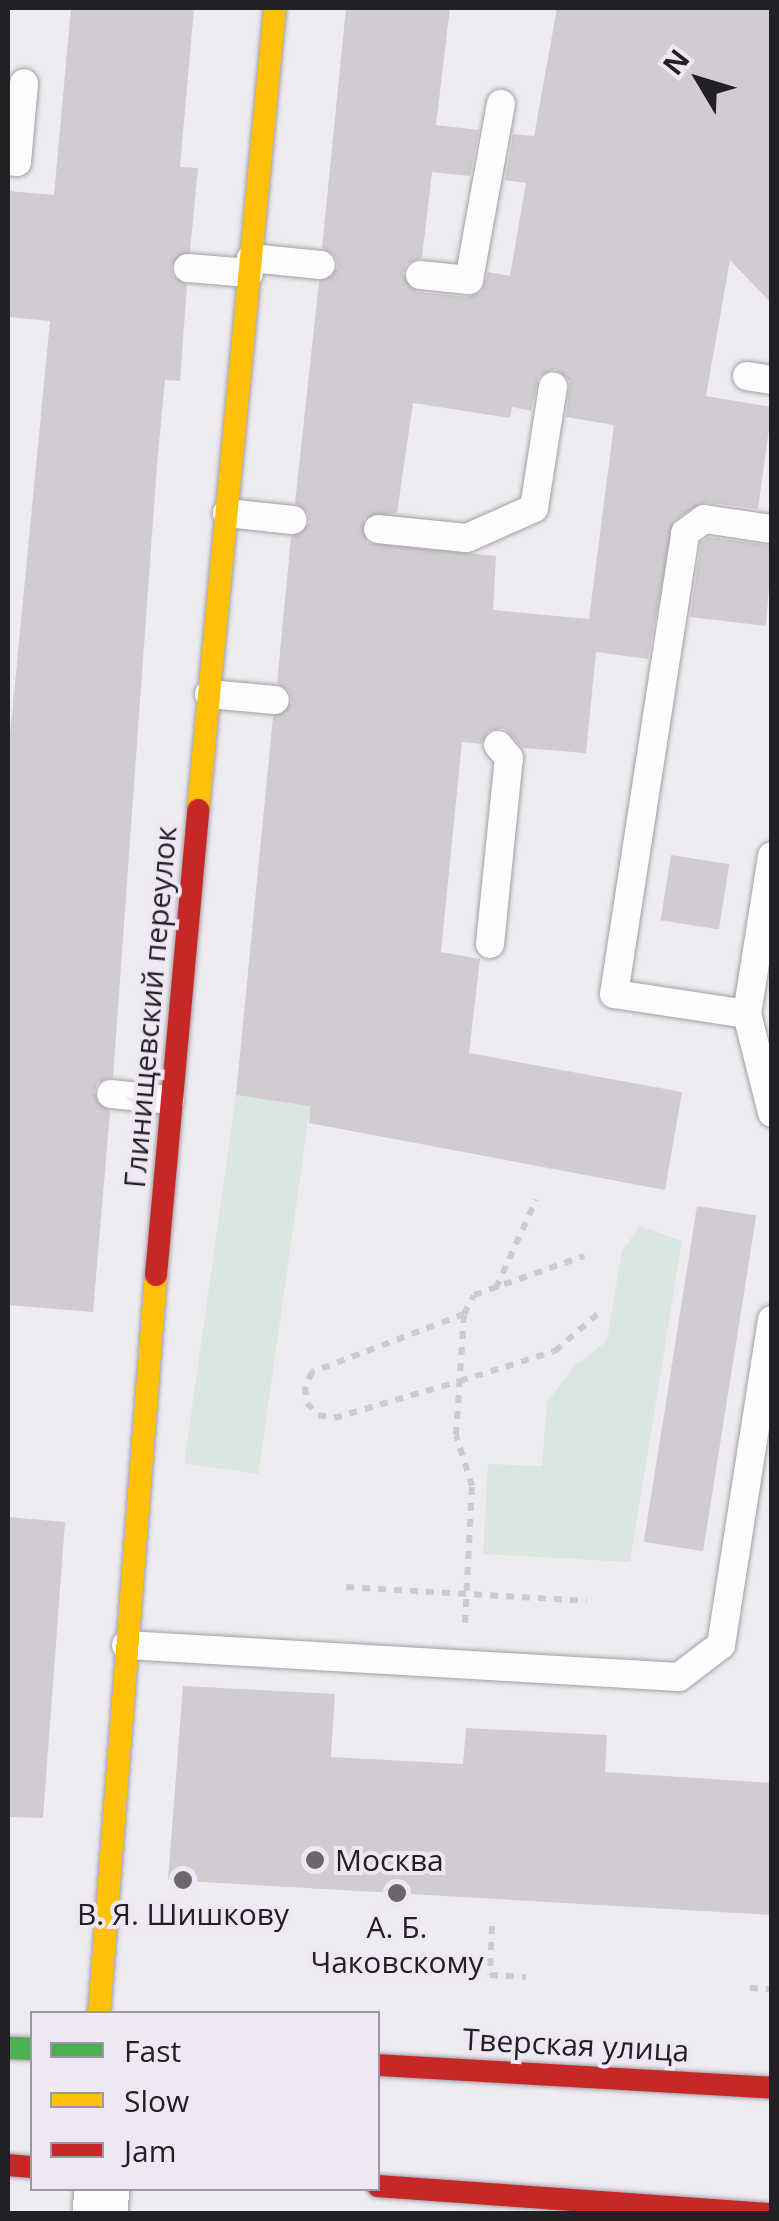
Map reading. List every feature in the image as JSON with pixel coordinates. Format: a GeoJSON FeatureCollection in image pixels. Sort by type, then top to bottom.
{"type":"FeatureCollection","features":[{"type":"Feature","properties":{"kind":"street","name":"Глинищевский переулок"},"geometry":{"type":"LineString","coordinates":[[99,2011],[170,1100],[275,8]]}},
{"type":"Feature","properties":{"kind":"street","name":"Тверская улица"},"geometry":{"type":"LineString","coordinates":[[380,2065],[772,2088]]}},
{"type":"Feature","properties":{"kind":"street"},"geometry":{"type":"LineString","coordinates":[[380,2186],[767,2214]]}},
{"type":"Feature","properties":{"kind":"lane"},"geometry":{"type":"LineString","coordinates":[[8,161],[17,162],[24,83]]}},
{"type":"Feature","properties":{"kind":"lane"},"geometry":{"type":"LineString","coordinates":[[420,275],[469,280],[500,104]]}},
{"type":"Feature","properties":{"kind":"lane"},"geometry":{"type":"LineString","coordinates":[[188,268],[321,265]]}},
{"type":"Feature","properties":{"kind":"lane"},"geometry":{"type":"LineString","coordinates":[[378,528],[466,538],[534,508],[554,386]]}},
{"type":"Feature","properties":{"kind":"lane"},"geometry":{"type":"LineString","coordinates":[[227,514],[293,520]]}},
{"type":"Feature","properties":{"kind":"lane"},"geometry":{"type":"LineString","coordinates":[[747,1014],[614,994],[684,533],[704,519],[772,530]]}},
{"type":"Feature","properties":{"kind":"lane"},"geometry":{"type":"LineString","coordinates":[[209,694],[275,700]]}},
{"type":"Feature","properties":{"kind":"lane"},"geometry":{"type":"LineString","coordinates":[[490,944],[509,758],[498,745]]}},
{"type":"Feature","properties":{"kind":"lane"},"geometry":{"type":"LineString","coordinates":[[772,856],[747,1014],[772,1112]]}},
{"type":"Feature","properties":{"kind":"lane"},"geometry":{"type":"LineString","coordinates":[[112,1094],[170,1100]]}},
{"type":"Feature","properties":{"kind":"lane"},"geometry":{"type":"LineString","coordinates":[[126,1645],[679,1677],[720,1645],[772,1320]]}},
{"type":"Feature","properties":{"kind":"path"},"geometry":{"type":"LineString","coordinates":[[496,1289],[536,1200]]}},
{"type":"Feature","properties":{"kind":"path"},"geometry":{"type":"LineString","coordinates":[[462,1664],[472,1486],[456,1435],[464,1314],[474,1294],[584,1256]]}},
{"type":"Feature","properties":{"kind":"path"},"geometry":{"type":"LineString","coordinates":[[464,1314],[312,1372],[304,1386],[306,1403],[318,1415],[334,1418],[460,1381],[555,1351],[600,1311]]}},
{"type":"Feature","properties":{"kind":"path"},"geometry":{"type":"LineString","coordinates":[[346,1587],[587,1601]]}},
{"type":"Feature","properties":{"kind":"path"},"geometry":{"type":"LineString","coordinates":[[492,1926],[490,1975],[526,1976]]}},
{"type":"Feature","properties":{"kind":"path"},"geometry":{"type":"LineString","coordinates":[[750,1988],[772,1990]]}},
{"type":"Feature","properties":{"kind":"shaded area"},"geometry":{"type":"Polygon","coordinates":[[[236,1095],[310,1105],[258,1474],[184,1463],[236,1095]]]}},
{"type":"Feature","properties":{"kind":"shaded area"},"geometry":{"type":"Polygon","coordinates":[[[640,1226],[682,1241],[630,1562],[483,1554],[488,1464],[542,1466],[547,1402],[574,1366],[607,1341],[622,1251],[640,1226]]]}},
{"type":"Feature","properties":{"kind":"building"},"geometry":{"type":"Polygon","coordinates":[[[71,8],[194,8],[180,167],[198,168],[190,251],[171,266],[173,276],[187,285],[180,381],[165,380],[157,465],[113,1077],[97,1083],[94,1093],[110,1112],[93,1312],[8,1305],[8,755],[50,321],[8,317],[8,191],[54,195],[71,8]]]}},
{"type":"Feature","properties":{"kind":"building"},"geometry":{"type":"Polygon","coordinates":[[[346,8],[450,8],[436,125],[479,130],[470,176],[432,172],[422,258],[406,264],[403,274],[417,292],[467,297],[482,292],[488,272],[510,276],[526,183],[505,180],[513,134],[534,136],[557,8],[772,8],[772,304],[730,260],[706,396],[772,407],[758,509],[705,502],[674,520],[648,659],[596,652],[586,753],[523,748],[503,728],[488,731],[481,744],[462,742],[441,952],[480,959],[469,1053],[682,1092],[665,1190],[309,1123],[310,1106],[236,1095],[273,717],[292,703],[290,692],[277,683],[291,537],[310,523],[308,512],[295,503],[319,282],[338,268],[336,257],[322,248],[346,8]],[[555,369],[539,376],[531,411],[512,407],[510,418],[413,403],[397,513],[364,518],[367,543],[496,556],[493,610],[589,619],[614,425],[566,417],[570,381],[555,369]]]}},
{"type":"Feature","properties":{"kind":"building"},"geometry":{"type":"Polygon","coordinates":[[[709,537],[772,546],[766,626],[690,617],[701,543],[709,537]]]}},
{"type":"Feature","properties":{"kind":"building"},"geometry":{"type":"Polygon","coordinates":[[[671,855],[729,864],[719,929],[661,920],[671,855]]]}},
{"type":"Feature","properties":{"kind":"building"},"geometry":{"type":"Polygon","coordinates":[[[697,1206],[756,1215],[703,1551],[644,1542],[697,1206]]]}},
{"type":"Feature","properties":{"kind":"building"},"geometry":{"type":"Polygon","coordinates":[[[8,1517],[65,1522],[43,1818],[8,1817],[8,1517]]]}},
{"type":"Feature","properties":{"kind":"building"},"geometry":{"type":"Polygon","coordinates":[[[183,1686],[335,1694],[331,1757],[463,1764],[466,1728],[607,1735],[605,1772],[772,1783],[772,1915],[168,1880],[183,1686]]]}},
{"type":"Feature","properties":{"kind":"traffic: fast"},"geometry":{"type":"LineString","coordinates":[[8,2048],[30,2049]]}},
{"type":"Feature","properties":{"kind":"traffic: slow"},"geometry":{"type":"LineString","coordinates":[[198,810],[275,8]]}},
{"type":"Feature","properties":{"kind":"traffic: slow"},"geometry":{"type":"LineString","coordinates":[[99,2011],[156,1275]]}},
{"type":"Feature","properties":{"kind":"traffic: jam"},"geometry":{"type":"LineString","coordinates":[[156,1275],[198,810]]}},
{"type":"Feature","properties":{"kind":"traffic: jam"},"geometry":{"type":"LineString","coordinates":[[380,2065],[772,2088]]}},
{"type":"Feature","properties":{"kind":"traffic: jam"},"geometry":{"type":"LineString","coordinates":[[8,2165],[30,2167]]}},
{"type":"Feature","properties":{"kind":"traffic: jam"},"geometry":{"type":"LineString","coordinates":[[380,2186],[767,2214]]}},
{"type":"Feature","properties":{"kind":"place","name":"Москва"},"geometry":{"type":"Point","coordinates":[315,1860]}},
{"type":"Feature","properties":{"kind":"place","name":"В. Я. Шишкову"},"geometry":{"type":"Point","coordinates":[183,1880]}},
{"type":"Feature","properties":{"kind":"place","name":"А. Б. Чаковскому"},"geometry":{"type":"Point","coordinates":[397,1893]}}]}
